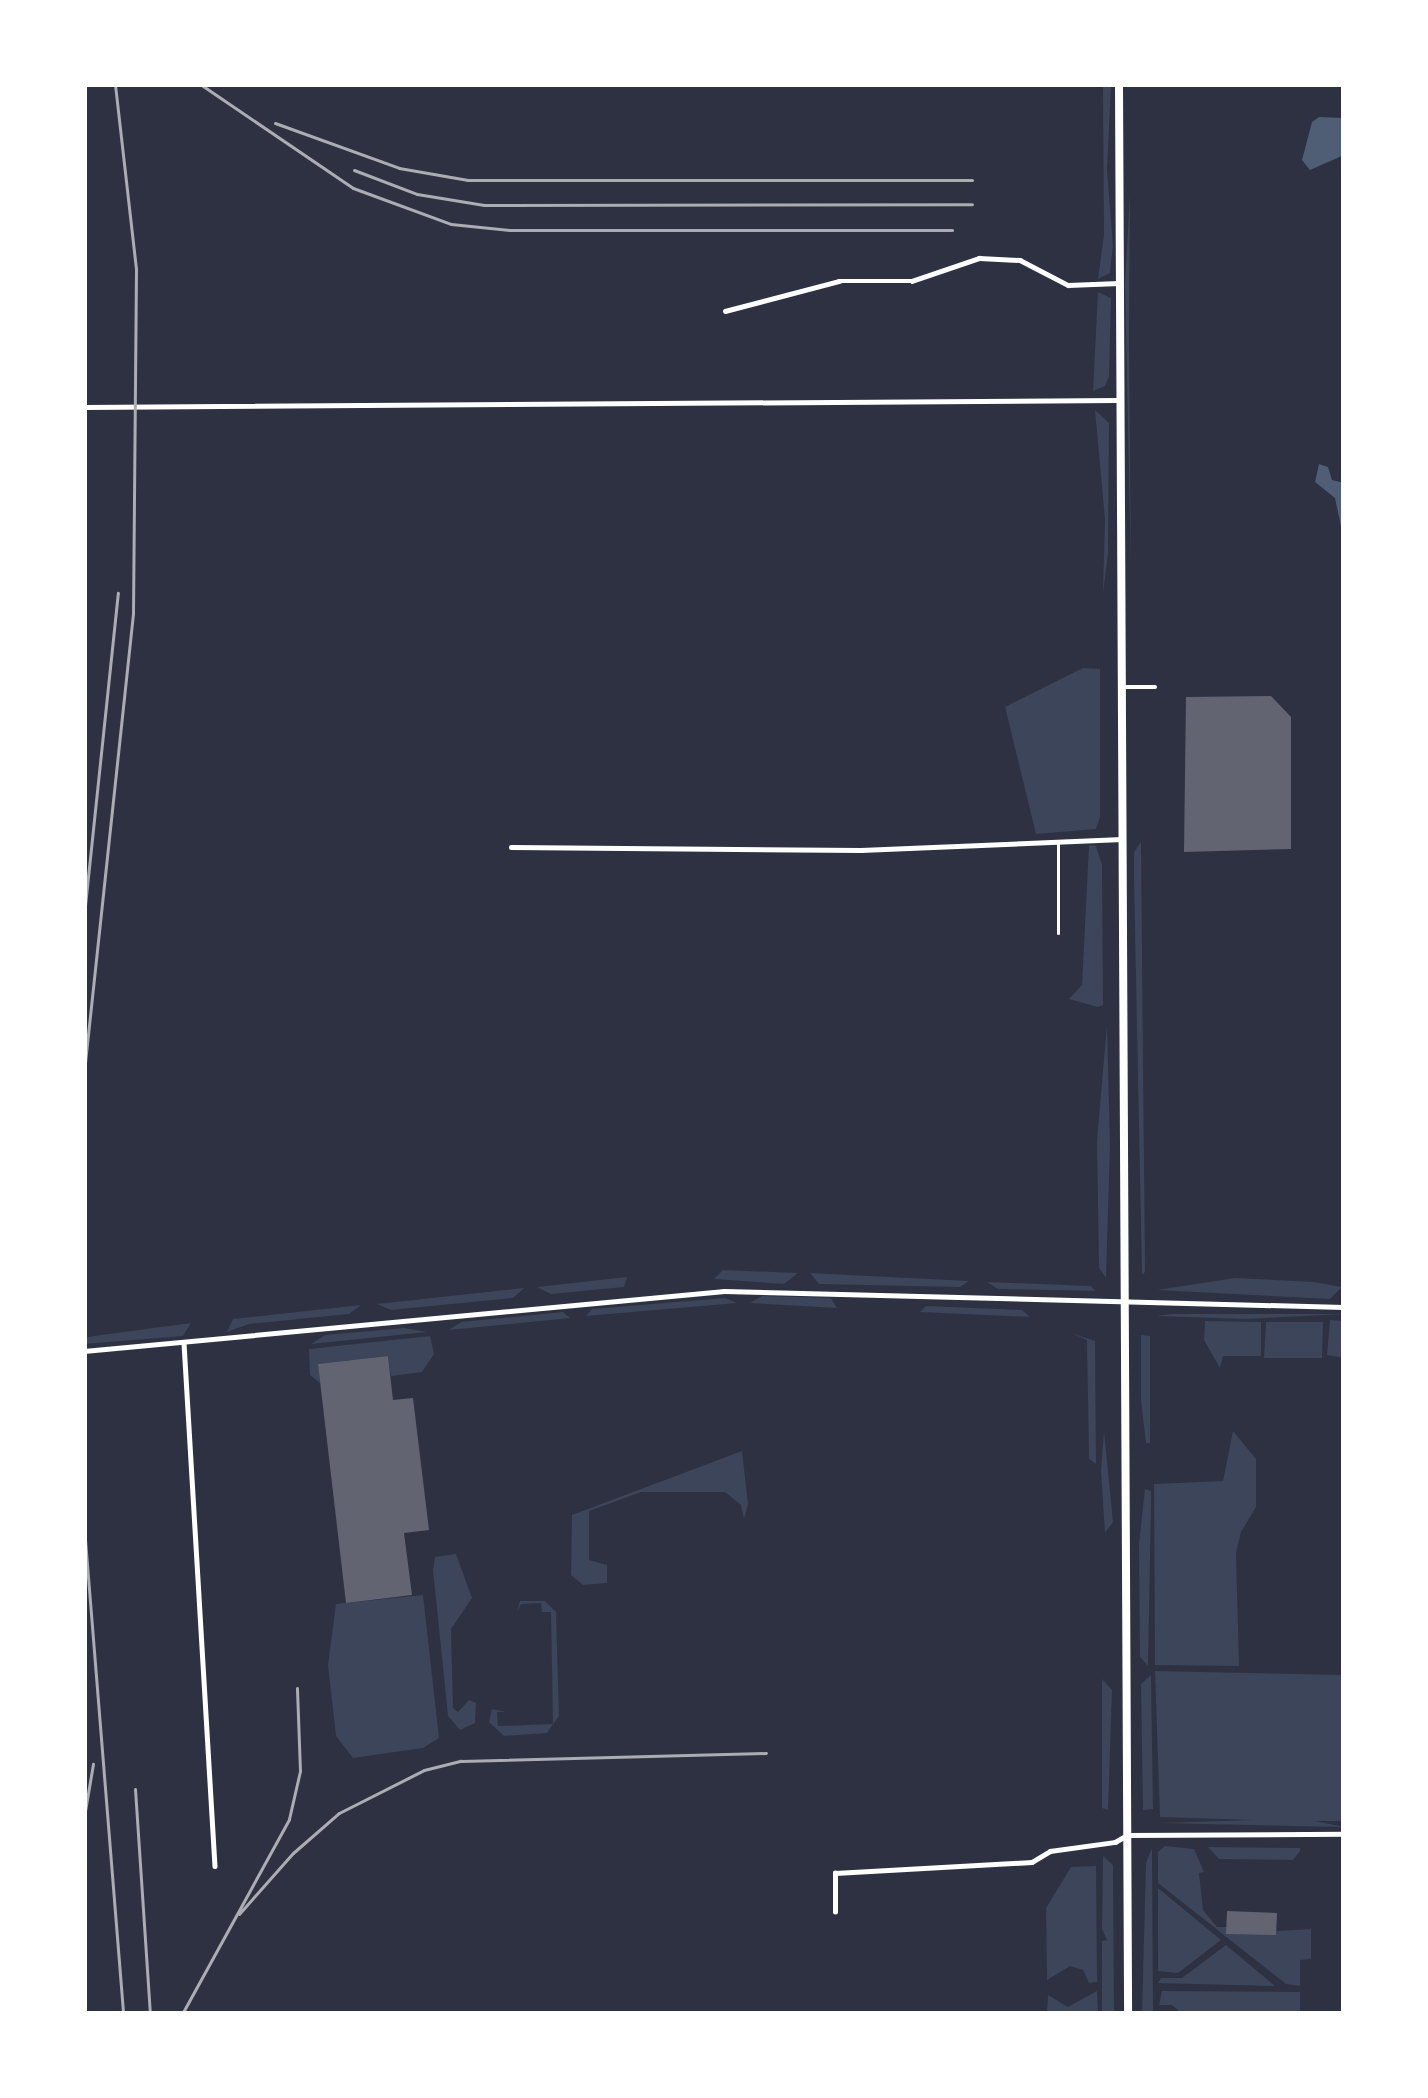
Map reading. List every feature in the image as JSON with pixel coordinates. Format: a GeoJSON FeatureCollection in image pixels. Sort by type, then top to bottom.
{"type":"FeatureCollection","features":[{"type":"Feature","properties":{"kind":"main road"},"geometry":{"type":"LineString","coordinates":[[1119,84],[1128,2014]]}},
{"type":"Feature","properties":{"kind":"street"},"geometry":{"type":"LineString","coordinates":[[724,311],[838,281],[912,281],[979,258],[1020,260],[1068,285],[1119,283]]}},
{"type":"Feature","properties":{"kind":"street"},"geometry":{"type":"LineString","coordinates":[[84,407],[1118,400]]}},
{"type":"Feature","properties":{"kind":"street"},"geometry":{"type":"LineString","coordinates":[[1120,687],[1155,687]]}},
{"type":"Feature","properties":{"kind":"street"},"geometry":{"type":"LineString","coordinates":[[511,847],[861,850],[1121,839]]}},
{"type":"Feature","properties":{"kind":"street"},"geometry":{"type":"LineString","coordinates":[[84,1352],[724,1291],[1344,1307]]}},
{"type":"Feature","properties":{"kind":"street"},"geometry":{"type":"LineString","coordinates":[[184,1343],[215,1866]]}},
{"type":"Feature","properties":{"kind":"street"},"geometry":{"type":"LineString","coordinates":[[835,1912],[835,1873],[1032,1862],[1050,1851],[1115,1842],[1127,1835],[1344,1834]]}},
{"type":"Feature","properties":{"kind":"lane"},"geometry":{"type":"LineString","coordinates":[[1058,841],[1058,932]]}},
{"type":"Feature","properties":{"kind":"shaded area"},"geometry":{"type":"Polygon","coordinates":[[[1103,84],[1111,84],[1107,170],[1113,246],[1110,273],[1098,279],[1104,235],[1103,84]]]}},
{"type":"Feature","properties":{"kind":"shaded area"},"geometry":{"type":"Polygon","coordinates":[[[1319,117],[1344,118],[1344,155],[1310,170],[1302,160],[1312,122],[1319,117]]]}},
{"type":"Feature","properties":{"kind":"shaded area"},"geometry":{"type":"Polygon","coordinates":[[[1130,193],[1129,337],[1131,572],[1125,283],[1130,193]]]}},
{"type":"Feature","properties":{"kind":"shaded area"},"geometry":{"type":"Polygon","coordinates":[[[1098,292],[1111,298],[1109,376],[1105,386],[1093,391],[1098,292]]]}},
{"type":"Feature","properties":{"kind":"shaded area"},"geometry":{"type":"Polygon","coordinates":[[[1095,410],[1109,423],[1108,554],[1103,593],[1105,519],[1095,410]]]}},
{"type":"Feature","properties":{"kind":"shaded area"},"geometry":{"type":"Polygon","coordinates":[[[1319,464],[1328,467],[1332,480],[1344,483],[1344,541],[1335,498],[1315,482],[1319,464]]]}},
{"type":"Feature","properties":{"kind":"shaded area"},"geometry":{"type":"Polygon","coordinates":[[[1083,668],[1100,669],[1100,817],[1096,829],[1036,834],[1005,707],[1083,668]]]}},
{"type":"Feature","properties":{"kind":"shaded area"},"geometry":{"type":"Polygon","coordinates":[[[1141,842],[1142,1275],[1134,878],[1134,852],[1141,842]]]}},
{"type":"Feature","properties":{"kind":"shaded area"},"geometry":{"type":"Polygon","coordinates":[[[1089,845],[1096,846],[1102,865],[1103,1005],[1098,1007],[1069,999],[1082,985],[1089,845]]]}},
{"type":"Feature","properties":{"kind":"shaded area"},"geometry":{"type":"Polygon","coordinates":[[[1107,1025],[1106,1278],[1099,1268],[1097,1140],[1107,1025]]]}},
{"type":"Feature","properties":{"kind":"shaded area"},"geometry":{"type":"Polygon","coordinates":[[[723,1270],[798,1273],[784,1284],[714,1279],[723,1270]]]}},
{"type":"Feature","properties":{"kind":"shaded area"},"geometry":{"type":"Polygon","coordinates":[[[810,1273],[969,1281],[960,1287],[819,1284],[810,1273]]]}},
{"type":"Feature","properties":{"kind":"shaded area"},"geometry":{"type":"Polygon","coordinates":[[[627,1277],[624,1287],[551,1294],[537,1287],[627,1277]]]}},
{"type":"Feature","properties":{"kind":"shaded area"},"geometry":{"type":"Polygon","coordinates":[[[1235,1278],[1342,1287],[1330,1299],[1157,1290],[1235,1278]]]}},
{"type":"Feature","properties":{"kind":"shaded area"},"geometry":{"type":"Polygon","coordinates":[[[987,1282],[1091,1286],[1095,1291],[998,1289],[987,1282]]]}},
{"type":"Feature","properties":{"kind":"shaded area"},"geometry":{"type":"Polygon","coordinates":[[[524,1288],[513,1298],[391,1310],[377,1304],[524,1288]]]}},
{"type":"Feature","properties":{"kind":"shaded area"},"geometry":{"type":"Polygon","coordinates":[[[762,1296],[831,1298],[837,1308],[750,1303],[762,1296]]]}},
{"type":"Feature","properties":{"kind":"shaded area"},"geometry":{"type":"Polygon","coordinates":[[[725,1298],[737,1303],[586,1316],[592,1309],[725,1298]]]}},
{"type":"Feature","properties":{"kind":"shaded area"},"geometry":{"type":"Polygon","coordinates":[[[361,1305],[349,1314],[249,1324],[227,1332],[233,1319],[361,1305]]]}},
{"type":"Feature","properties":{"kind":"shaded area"},"geometry":{"type":"Polygon","coordinates":[[[926,1306],[1022,1310],[1030,1317],[920,1312],[926,1306]]]}},
{"type":"Feature","properties":{"kind":"shaded area"},"geometry":{"type":"Polygon","coordinates":[[[563,1312],[570,1318],[449,1330],[461,1322],[563,1312]]]}},
{"type":"Feature","properties":{"kind":"shaded area"},"geometry":{"type":"Polygon","coordinates":[[[1172,1314],[1344,1314],[1246,1319],[1156,1316],[1172,1314]]]}},
{"type":"Feature","properties":{"kind":"shaded area"},"geometry":{"type":"Polygon","coordinates":[[[1330,1320],[1344,1321],[1344,1358],[1327,1355],[1330,1320]]]}},
{"type":"Feature","properties":{"kind":"shaded area"},"geometry":{"type":"Polygon","coordinates":[[[1205,1321],[1261,1322],[1261,1356],[1223,1356],[1220,1368],[1204,1340],[1205,1321]]]}},
{"type":"Feature","properties":{"kind":"shaded area"},"geometry":{"type":"Polygon","coordinates":[[[1266,1322],[1323,1322],[1322,1358],[1264,1358],[1266,1322]]]}},
{"type":"Feature","properties":{"kind":"shaded area"},"geometry":{"type":"Polygon","coordinates":[[[191,1323],[183,1336],[84,1344],[84,1338],[94,1336],[191,1323]]]}},
{"type":"Feature","properties":{"kind":"shaded area"},"geometry":{"type":"Polygon","coordinates":[[[404,1328],[427,1332],[311,1344],[325,1335],[404,1328]]]}},
{"type":"Feature","properties":{"kind":"shaded area"},"geometry":{"type":"Polygon","coordinates":[[[1071,1333],[1095,1341],[1096,1464],[1089,1459],[1087,1340],[1071,1333]]]}},
{"type":"Feature","properties":{"kind":"shaded area"},"geometry":{"type":"Polygon","coordinates":[[[1141,1335],[1150,1336],[1150,1443],[1146,1443],[1141,1400],[1141,1335]]]}},
{"type":"Feature","properties":{"kind":"shaded area"},"geometry":{"type":"Polygon","coordinates":[[[430,1336],[434,1354],[422,1372],[391,1376],[388,1356],[319,1364],[320,1383],[310,1375],[309,1349],[430,1336]]]}},
{"type":"Feature","properties":{"kind":"shaded area"},"geometry":{"type":"Polygon","coordinates":[[[1104,1431],[1113,1522],[1105,1533],[1101,1471],[1104,1431]]]}},
{"type":"Feature","properties":{"kind":"shaded area"},"geometry":{"type":"Polygon","coordinates":[[[1233,1431],[1256,1459],[1256,1507],[1241,1532],[1236,1553],[1239,1666],[1155,1665],[1154,1484],[1223,1481],[1233,1431]]]}},
{"type":"Feature","properties":{"kind":"shaded area"},"geometry":{"type":"Polygon","coordinates":[[[742,1451],[748,1504],[744,1519],[741,1505],[725,1492],[641,1492],[589,1511],[589,1560],[607,1565],[607,1583],[583,1585],[571,1575],[572,1515],[742,1451]]]}},
{"type":"Feature","properties":{"kind":"shaded area"},"geometry":{"type":"Polygon","coordinates":[[[1145,1489],[1151,1491],[1148,1666],[1140,1657],[1139,1544],[1145,1489]]]}},
{"type":"Feature","properties":{"kind":"shaded area"},"geometry":{"type":"Polygon","coordinates":[[[456,1554],[472,1598],[451,1629],[453,1708],[458,1712],[469,1700],[476,1703],[475,1723],[460,1730],[448,1716],[433,1570],[435,1557],[456,1554]]]}},
{"type":"Feature","properties":{"kind":"shaded area"},"geometry":{"type":"Polygon","coordinates":[[[423,1595],[439,1738],[423,1748],[353,1758],[336,1736],[328,1665],[336,1604],[423,1595]]]}},
{"type":"Feature","properties":{"kind":"shaded area"},"geometry":{"type":"Polygon","coordinates":[[[520,1601],[545,1601],[556,1612],[559,1716],[547,1733],[504,1736],[489,1722],[492,1709],[506,1712],[497,1712],[498,1726],[553,1724],[551,1612],[542,1612],[541,1603],[521,1604],[517,1612],[520,1601]]]}},
{"type":"Feature","properties":{"kind":"shaded area"},"geometry":{"type":"Polygon","coordinates":[[[1155,1671],[1344,1675],[1344,1821],[1315,1821],[1344,1827],[1160,1823],[1253,1820],[1160,1817],[1155,1671]]]}},
{"type":"Feature","properties":{"kind":"shaded area"},"geometry":{"type":"Polygon","coordinates":[[[1151,1675],[1153,1809],[1143,1810],[1141,1684],[1151,1675]]]}},
{"type":"Feature","properties":{"kind":"shaded area"},"geometry":{"type":"Polygon","coordinates":[[[1102,1679],[1112,1690],[1108,1810],[1102,1808],[1102,1679]]]}},
{"type":"Feature","properties":{"kind":"shaded area"},"geometry":{"type":"Polygon","coordinates":[[[1165,1846],[1194,1849],[1204,1872],[1199,1873],[1203,1910],[1217,1927],[1227,1927],[1227,1934],[1311,1929],[1311,1959],[1300,1960],[1300,1986],[1286,1984],[1158,1883],[1158,1852],[1165,1846]]]}},
{"type":"Feature","properties":{"kind":"shaded area"},"geometry":{"type":"Polygon","coordinates":[[[1208,1847],[1300,1851],[1293,1860],[1219,1859],[1208,1847]]]}},
{"type":"Feature","properties":{"kind":"shaded area"},"geometry":{"type":"Polygon","coordinates":[[[1152,1848],[1153,2014],[1142,2014],[1146,1863],[1152,1848]]]}},
{"type":"Feature","properties":{"kind":"shaded area"},"geometry":{"type":"Polygon","coordinates":[[[1103,1856],[1113,1865],[1114,2014],[1102,2014],[1102,1941],[1107,1940],[1102,1929],[1103,1856]]]}},
{"type":"Feature","properties":{"kind":"shaded area"},"geometry":{"type":"Polygon","coordinates":[[[1096,1866],[1097,1982],[1089,1983],[1083,1970],[1070,1966],[1047,1980],[1046,1908],[1071,1867],[1096,1866]]]}},
{"type":"Feature","properties":{"kind":"shaded area"},"geometry":{"type":"Polygon","coordinates":[[[1158,1888],[1221,1940],[1178,1973],[1158,1971],[1158,1888]]]}},
{"type":"Feature","properties":{"kind":"shaded area"},"geometry":{"type":"Polygon","coordinates":[[[1226,1945],[1275,1986],[1158,1983],[1161,1978],[1182,1978],[1226,1945]]]}},
{"type":"Feature","properties":{"kind":"shaded area"},"geometry":{"type":"Polygon","coordinates":[[[1097,1991],[1098,2014],[1047,2014],[1048,1995],[1068,2007],[1097,1991]]]}},
{"type":"Feature","properties":{"kind":"shaded area"},"geometry":{"type":"Polygon","coordinates":[[[1162,1991],[1300,1992],[1300,2014],[1182,2014],[1172,2005],[1159,2005],[1162,1991]]]}},
{"type":"Feature","properties":{"kind":"building"},"geometry":{"type":"Polygon","coordinates":[[[1271,696],[1291,717],[1291,849],[1184,852],[1186,697],[1271,696]]]}},
{"type":"Feature","properties":{"kind":"building"},"geometry":{"type":"Polygon","coordinates":[[[388,1356],[393,1400],[413,1398],[429,1530],[404,1533],[412,1595],[346,1603],[318,1364],[388,1356]]]}},
{"type":"Feature","properties":{"kind":"building"},"geometry":{"type":"Polygon","coordinates":[[[1227,1911],[1277,1913],[1276,1935],[1226,1934],[1227,1911]]]}},
{"type":"Feature","properties":{"kind":"railway"},"geometry":{"type":"LineString","coordinates":[[84,1072],[133,614],[136,269],[115,84]]}},
{"type":"Feature","properties":{"kind":"railway"},"geometry":{"type":"LineString","coordinates":[[200,84],[353,188],[451,224],[510,230],[952,230]]}},
{"type":"Feature","properties":{"kind":"railway"},"geometry":{"type":"LineString","coordinates":[[275,123],[399,168],[468,180],[972,180]]}},
{"type":"Feature","properties":{"kind":"railway"},"geometry":{"type":"LineString","coordinates":[[354,170],[417,194],[484,205],[972,204]]}},
{"type":"Feature","properties":{"kind":"railway"},"geometry":{"type":"LineString","coordinates":[[84,915],[118,593]]}},
{"type":"Feature","properties":{"kind":"railway"},"geometry":{"type":"LineString","coordinates":[[84,1527],[123,2014]]}},
{"type":"Feature","properties":{"kind":"railway"},"geometry":{"type":"LineString","coordinates":[[182,2014],[289,1819],[300,1771],[297,1688]]}},
{"type":"Feature","properties":{"kind":"railway"},"geometry":{"type":"LineString","coordinates":[[239,1914],[293,1853],[339,1813],[424,1770],[461,1761],[766,1753]]}},
{"type":"Feature","properties":{"kind":"railway"},"geometry":{"type":"LineString","coordinates":[[84,1817],[93,1764]]}},
{"type":"Feature","properties":{"kind":"railway"},"geometry":{"type":"LineString","coordinates":[[135,1789],[150,2014]]}}]}
